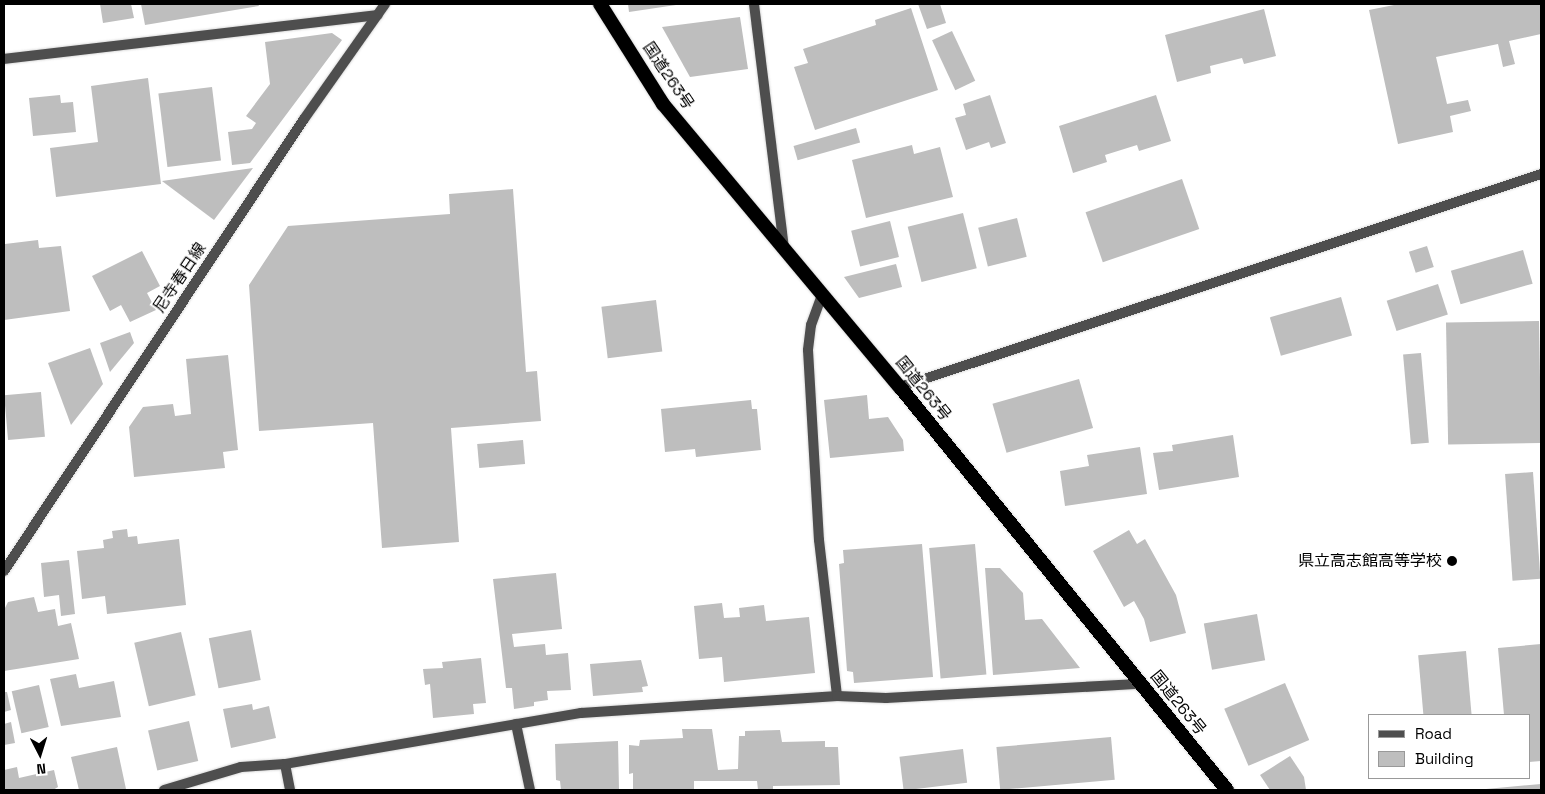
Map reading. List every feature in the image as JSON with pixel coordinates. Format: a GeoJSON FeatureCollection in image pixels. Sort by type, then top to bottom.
{"type":"FeatureCollection","features":[{"type":"Feature","properties":{"kind":"highway","name":"国道263号"},"geometry":{"type":"LineString","coordinates":[[600,4],[663,104],[900,387],[1227,790]]}},
{"type":"Feature","properties":{"kind":"street","name":"尼寺春日線"},"geometry":{"type":"LineString","coordinates":[[4,570],[385,4]]}},
{"type":"Feature","properties":{"kind":"street"},"geometry":{"type":"LineString","coordinates":[[754,4],[784,247]]}},
{"type":"Feature","properties":{"kind":"street"},"geometry":{"type":"LineString","coordinates":[[4,58],[377,15]]}},
{"type":"Feature","properties":{"kind":"street"},"geometry":{"type":"LineString","coordinates":[[900,387],[1541,174]]}},
{"type":"Feature","properties":{"kind":"street"},"geometry":{"type":"LineString","coordinates":[[822,295],[811,325],[808,350],[819,540],[837,696]]}},
{"type":"Feature","properties":{"kind":"street"},"geometry":{"type":"LineString","coordinates":[[164,790],[241,767],[285,764],[581,712],[837,696],[886,698],[1140,684]]}},
{"type":"Feature","properties":{"kind":"street"},"geometry":{"type":"LineString","coordinates":[[516,724],[530,790]]}},
{"type":"Feature","properties":{"kind":"street"},"geometry":{"type":"LineString","coordinates":[[285,764],[290,790]]}},
{"type":"Feature","properties":{"kind":"building"},"geometry":{"type":"Polygon","coordinates":[[[100,4],[131,4],[134,18],[103,23],[100,4]]]}},
{"type":"Feature","properties":{"kind":"building"},"geometry":{"type":"Polygon","coordinates":[[[141,4],[258,4],[259,6],[145,25],[141,4]]]}},
{"type":"Feature","properties":{"kind":"building"},"geometry":{"type":"Polygon","coordinates":[[[628,4],[676,4],[676,5],[629,12],[628,4]]]}},
{"type":"Feature","properties":{"kind":"building"},"geometry":{"type":"Polygon","coordinates":[[[918,4],[940,4],[946,23],[927,29],[918,4]]]}},
{"type":"Feature","properties":{"kind":"building"},"geometry":{"type":"Polygon","coordinates":[[[1399,4],[1541,4],[1541,34],[1509,41],[1515,64],[1503,67],[1498,44],[1436,57],[1447,104],[1468,100],[1471,111],[1450,116],[1453,132],[1398,144],[1369,10],[1399,4]]]}},
{"type":"Feature","properties":{"kind":"building"},"geometry":{"type":"Polygon","coordinates":[[[911,8],[938,90],[815,130],[794,67],[808,63],[803,49],[876,25],[875,20],[911,8]]]}},
{"type":"Feature","properties":{"kind":"building"},"geometry":{"type":"Polygon","coordinates":[[[1264,9],[1276,56],[1244,64],[1242,58],[1210,66],[1211,73],[1177,82],[1165,35],[1264,9]]]}},
{"type":"Feature","properties":{"kind":"building"},"geometry":{"type":"Polygon","coordinates":[[[740,17],[748,69],[690,77],[662,27],[740,17]]]}},
{"type":"Feature","properties":{"kind":"building"},"geometry":{"type":"Polygon","coordinates":[[[952,31],[975,81],[955,90],[932,40],[952,31]]]}},
{"type":"Feature","properties":{"kind":"building"},"geometry":{"type":"Polygon","coordinates":[[[332,33],[342,40],[250,163],[232,165],[228,132],[252,129],[256,123],[246,116],[270,84],[265,42],[332,33]]]}},
{"type":"Feature","properties":{"kind":"building"},"geometry":{"type":"Polygon","coordinates":[[[148,78],[161,184],[56,197],[50,148],[98,142],[91,86],[148,78]]]}},
{"type":"Feature","properties":{"kind":"building"},"geometry":{"type":"Polygon","coordinates":[[[212,87],[221,160],[167,167],[158,94],[212,87]]]}},
{"type":"Feature","properties":{"kind":"building"},"geometry":{"type":"Polygon","coordinates":[[[60,95],[61,103],[73,102],[76,132],[33,136],[29,98],[60,95]]]}},
{"type":"Feature","properties":{"kind":"building"},"geometry":{"type":"Polygon","coordinates":[[[990,95],[1006,143],[991,148],[989,142],[966,150],[955,118],[966,115],[963,104],[990,95]]]}},
{"type":"Feature","properties":{"kind":"building"},"geometry":{"type":"Polygon","coordinates":[[[1156,95],[1171,141],[1139,151],[1137,145],[1105,155],[1107,162],[1073,173],[1059,126],[1156,95]]]}},
{"type":"Feature","properties":{"kind":"building"},"geometry":{"type":"Polygon","coordinates":[[[856,128],[860,142],[798,160],[794,146],[856,128]]]}},
{"type":"Feature","properties":{"kind":"building"},"geometry":{"type":"Polygon","coordinates":[[[912,145],[914,154],[940,147],[953,197],[866,218],[852,160],[912,145]]]}},
{"type":"Feature","properties":{"kind":"building"},"geometry":{"type":"Polygon","coordinates":[[[253,168],[214,220],[162,181],[253,168]]]}},
{"type":"Feature","properties":{"kind":"building"},"geometry":{"type":"Polygon","coordinates":[[[1182,179],[1199,229],[1103,262],[1086,212],[1182,179]]]}},
{"type":"Feature","properties":{"kind":"building"},"geometry":{"type":"Polygon","coordinates":[[[513,189],[526,372],[537,371],[541,421],[451,428],[459,542],[382,548],[373,423],[259,431],[249,285],[288,226],[450,214],[449,194],[513,189]]]}},
{"type":"Feature","properties":{"kind":"building"},"geometry":{"type":"Polygon","coordinates":[[[963,213],[977,268],[921,282],[908,227],[963,213]]]}},
{"type":"Feature","properties":{"kind":"building"},"geometry":{"type":"Polygon","coordinates":[[[1017,218],[1027,257],[988,266],[978,228],[1017,218]]]}},
{"type":"Feature","properties":{"kind":"building"},"geometry":{"type":"Polygon","coordinates":[[[890,221],[899,257],[860,267],[851,231],[890,221]]]}},
{"type":"Feature","properties":{"kind":"building"},"geometry":{"type":"Polygon","coordinates":[[[38,240],[39,248],[61,246],[70,311],[4,320],[5,244],[38,240]]]}},
{"type":"Feature","properties":{"kind":"building"},"geometry":{"type":"Polygon","coordinates":[[[1427,246],[1434,267],[1416,273],[1409,252],[1427,246]]]}},
{"type":"Feature","properties":{"kind":"building"},"geometry":{"type":"Polygon","coordinates":[[[1523,250],[1533,284],[1461,304],[1451,271],[1523,250]]]}},
{"type":"Feature","properties":{"kind":"building"},"geometry":{"type":"Polygon","coordinates":[[[142,251],[160,286],[147,293],[156,310],[130,322],[121,305],[110,311],[92,276],[142,251]]]}},
{"type":"Feature","properties":{"kind":"building"},"geometry":{"type":"Polygon","coordinates":[[[896,264],[902,287],[859,298],[844,277],[896,264]]]}},
{"type":"Feature","properties":{"kind":"building"},"geometry":{"type":"Polygon","coordinates":[[[1438,284],[1448,314],[1397,331],[1387,301],[1438,284]]]}},
{"type":"Feature","properties":{"kind":"building"},"geometry":{"type":"Polygon","coordinates":[[[1341,297],[1352,335],[1281,356],[1270,317],[1341,297]]]}},
{"type":"Feature","properties":{"kind":"building"},"geometry":{"type":"Polygon","coordinates":[[[656,300],[662,352],[608,358],[601,307],[656,300]]]}},
{"type":"Feature","properties":{"kind":"building"},"geometry":{"type":"Polygon","coordinates":[[[1539,321],[1541,443],[1448,445],[1446,323],[1539,321]]]}},
{"type":"Feature","properties":{"kind":"building"},"geometry":{"type":"Polygon","coordinates":[[[130,332],[134,343],[110,372],[100,343],[130,332]]]}},
{"type":"Feature","properties":{"kind":"building"},"geometry":{"type":"Polygon","coordinates":[[[90,348],[103,384],[71,425],[48,363],[90,348]]]}},
{"type":"Feature","properties":{"kind":"building"},"geometry":{"type":"Polygon","coordinates":[[[1421,353],[1429,443],[1411,444],[1403,355],[1421,353]]]}},
{"type":"Feature","properties":{"kind":"building"},"geometry":{"type":"Polygon","coordinates":[[[228,355],[238,450],[223,452],[225,468],[134,477],[129,427],[143,407],[173,404],[175,416],[191,414],[186,359],[228,355]]]}},
{"type":"Feature","properties":{"kind":"building"},"geometry":{"type":"Polygon","coordinates":[[[1079,379],[1093,428],[1007,453],[992,404],[1079,379]]]}},
{"type":"Feature","properties":{"kind":"building"},"geometry":{"type":"Polygon","coordinates":[[[41,392],[45,437],[8,440],[4,395],[41,392]]]}},
{"type":"Feature","properties":{"kind":"building"},"geometry":{"type":"Polygon","coordinates":[[[867,395],[869,419],[888,417],[903,440],[904,451],[830,458],[824,400],[867,395]]]}},
{"type":"Feature","properties":{"kind":"building"},"geometry":{"type":"Polygon","coordinates":[[[751,400],[752,409],[757,409],[761,450],[696,457],[695,449],[665,452],[661,409],[751,400]]]}},
{"type":"Feature","properties":{"kind":"building"},"geometry":{"type":"Polygon","coordinates":[[[1233,435],[1239,477],[1159,490],[1153,453],[1173,451],[1172,445],[1233,435]]]}},
{"type":"Feature","properties":{"kind":"building"},"geometry":{"type":"Polygon","coordinates":[[[523,440],[525,464],[479,468],[477,444],[523,440]]]}},
{"type":"Feature","properties":{"kind":"building"},"geometry":{"type":"Polygon","coordinates":[[[1140,447],[1147,494],[1065,506],[1060,471],[1089,466],[1087,455],[1140,447]]]}},
{"type":"Feature","properties":{"kind":"building"},"geometry":{"type":"Polygon","coordinates":[[[1533,472],[1540,579],[1513,581],[1505,474],[1533,472]]]}},
{"type":"Feature","properties":{"kind":"building"},"geometry":{"type":"Polygon","coordinates":[[[127,529],[128,537],[137,536],[138,544],[179,539],[186,605],[107,614],[105,596],[82,599],[77,551],[104,548],[103,540],[113,538],[112,531],[127,529]]]}},
{"type":"Feature","properties":{"kind":"building"},"geometry":{"type":"Polygon","coordinates":[[[1129,530],[1137,544],[1145,539],[1176,595],[1186,633],[1150,642],[1144,619],[1134,601],[1124,607],[1093,551],[1129,530]]]}},
{"type":"Feature","properties":{"kind":"building"},"geometry":{"type":"Polygon","coordinates":[[[922,544],[933,677],[854,683],[853,672],[847,671],[839,564],[844,563],[843,550],[922,544]]]}},
{"type":"Feature","properties":{"kind":"building"},"geometry":{"type":"Polygon","coordinates":[[[975,544],[986,675],[941,679],[929,548],[975,544]]]}},
{"type":"Feature","properties":{"kind":"building"},"geometry":{"type":"Polygon","coordinates":[[[69,560],[75,614],[61,616],[59,595],[44,597],[41,563],[69,560]]]}},
{"type":"Feature","properties":{"kind":"building"},"geometry":{"type":"Polygon","coordinates":[[[985,568],[1000,568],[1023,593],[1025,620],[1042,619],[1080,668],[993,675],[985,568]]]}},
{"type":"Feature","properties":{"kind":"building"},"geometry":{"type":"Polygon","coordinates":[[[556,573],[562,629],[512,634],[514,647],[545,644],[546,655],[568,653],[571,690],[547,691],[548,700],[534,702],[534,706],[514,709],[512,688],[506,688],[493,579],[556,573]]]}},
{"type":"Feature","properties":{"kind":"building"},"geometry":{"type":"Polygon","coordinates":[[[34,597],[38,612],[55,609],[58,626],[71,623],[79,659],[4,671],[4,610],[8,602],[34,597]]]}},
{"type":"Feature","properties":{"kind":"building"},"geometry":{"type":"Polygon","coordinates":[[[722,603],[724,618],[740,617],[739,608],[764,605],[766,621],[809,617],[815,673],[724,682],[722,657],[699,659],[694,606],[722,603]]]}},
{"type":"Feature","properties":{"kind":"building"},"geometry":{"type":"Polygon","coordinates":[[[1257,614],[1265,660],[1212,670],[1204,623],[1257,614]]]}},
{"type":"Feature","properties":{"kind":"building"},"geometry":{"type":"Polygon","coordinates":[[[251,630],[261,680],[219,688],[209,638],[251,630]]]}},
{"type":"Feature","properties":{"kind":"building"},"geometry":{"type":"Polygon","coordinates":[[[181,632],[196,695],[149,706],[134,643],[181,632]]]}},
{"type":"Feature","properties":{"kind":"building"},"geometry":{"type":"Polygon","coordinates":[[[1541,644],[1541,761],[1530,762],[1530,714],[1504,714],[1498,648],[1541,644]]]}},
{"type":"Feature","properties":{"kind":"building"},"geometry":{"type":"Polygon","coordinates":[[[1466,651],[1472,714],[1423,714],[1418,655],[1466,651]]]}},
{"type":"Feature","properties":{"kind":"building"},"geometry":{"type":"Polygon","coordinates":[[[481,658],[486,703],[473,704],[474,714],[433,718],[430,684],[425,685],[423,669],[443,668],[442,662],[481,658]]]}},
{"type":"Feature","properties":{"kind":"building"},"geometry":{"type":"Polygon","coordinates":[[[641,660],[648,686],[642,687],[643,692],[593,696],[590,664],[641,660]]]}},
{"type":"Feature","properties":{"kind":"building"},"geometry":{"type":"Polygon","coordinates":[[[76,674],[79,688],[114,681],[121,717],[61,726],[50,679],[76,674]]]}},
{"type":"Feature","properties":{"kind":"building"},"geometry":{"type":"Polygon","coordinates":[[[1285,683],[1309,740],[1248,766],[1224,709],[1285,683]]]}},
{"type":"Feature","properties":{"kind":"building"},"geometry":{"type":"Polygon","coordinates":[[[39,685],[49,727],[21,733],[12,691],[39,685]]]}},
{"type":"Feature","properties":{"kind":"building"},"geometry":{"type":"Polygon","coordinates":[[[4,692],[7,692],[11,710],[4,712],[4,692]]]}},
{"type":"Feature","properties":{"kind":"building"},"geometry":{"type":"Polygon","coordinates":[[[252,704],[253,710],[269,706],[276,738],[231,748],[223,709],[252,704]]]}},
{"type":"Feature","properties":{"kind":"building"},"geometry":{"type":"Polygon","coordinates":[[[189,721],[198,761],[157,770],[148,730],[189,721]]]}},
{"type":"Feature","properties":{"kind":"building"},"geometry":{"type":"Polygon","coordinates":[[[11,722],[15,743],[4,745],[4,724],[11,722]]]}},
{"type":"Feature","properties":{"kind":"building"},"geometry":{"type":"Polygon","coordinates":[[[682,729],[712,729],[718,770],[738,769],[739,736],[745,736],[745,731],[780,730],[782,742],[825,741],[825,747],[838,747],[840,785],[773,786],[773,790],[758,790],[757,781],[694,781],[694,790],[633,790],[633,773],[629,774],[629,745],[639,746],[640,740],[683,738],[682,729]]]}},
{"type":"Feature","properties":{"kind":"building"},"geometry":{"type":"Polygon","coordinates":[[[1111,737],[1115,780],[1000,790],[996,747],[1111,737]]]}},
{"type":"Feature","properties":{"kind":"building"},"geometry":{"type":"Polygon","coordinates":[[[618,741],[619,789],[561,790],[560,781],[556,780],[555,744],[618,741]]]}},
{"type":"Feature","properties":{"kind":"building"},"geometry":{"type":"Polygon","coordinates":[[[117,747],[126,789],[79,790],[71,757],[117,747]]]}},
{"type":"Feature","properties":{"kind":"building"},"geometry":{"type":"Polygon","coordinates":[[[963,749],[967,783],[904,790],[899,757],[963,749]]]}},
{"type":"Feature","properties":{"kind":"building"},"geometry":{"type":"Polygon","coordinates":[[[1290,756],[1304,777],[1306,790],[1270,790],[1260,775],[1290,756]]]}},
{"type":"Feature","properties":{"kind":"building"},"geometry":{"type":"Polygon","coordinates":[[[17,767],[19,778],[54,770],[58,787],[53,790],[4,790],[4,770],[17,767]]]}},
{"type":"Feature","properties":{"kind":"building"},"geometry":{"type":"Polygon","coordinates":[[[1541,784],[1541,790],[1486,790],[1486,789],[1541,784]]]}},
{"type":"Feature","properties":{"kind":"place","name":"県立高志館高等学校"},"geometry":{"type":"Point","coordinates":[1452,561]}}]}
